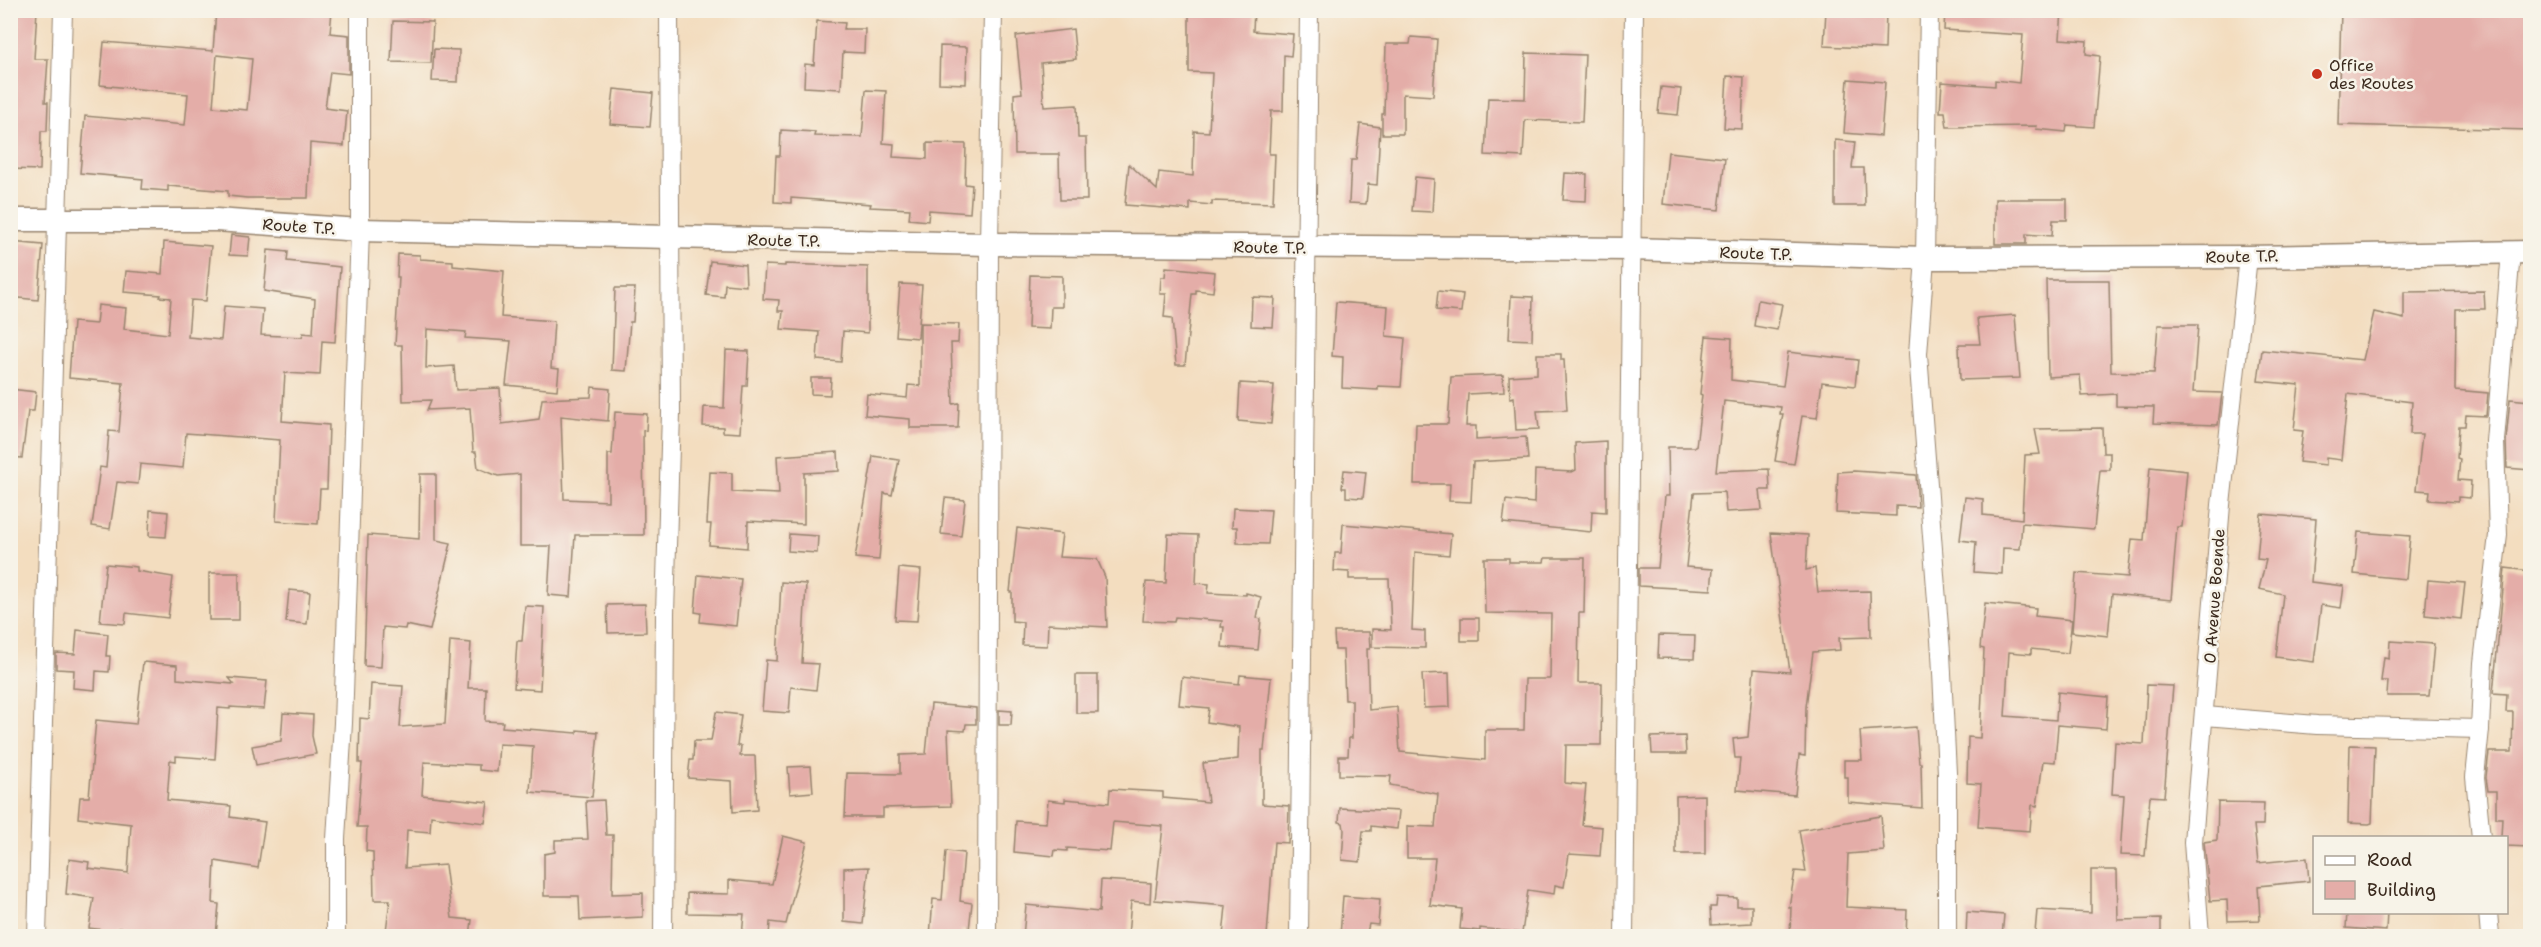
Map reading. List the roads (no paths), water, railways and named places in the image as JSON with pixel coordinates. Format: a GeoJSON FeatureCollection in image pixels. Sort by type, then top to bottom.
{"type":"FeatureCollection","features":[{"type":"Feature","properties":{"kind":"street"},"geometry":{"type":"LineString","coordinates":[[38,936],[63,10]]}},
{"type":"Feature","properties":{"kind":"street"},"geometry":{"type":"LineString","coordinates":[[336,936],[336,839],[343,723],[360,230],[360,10]]}},
{"type":"Feature","properties":{"kind":"street"},"geometry":{"type":"LineString","coordinates":[[663,936],[664,613],[671,413],[669,10]]}},
{"type":"Feature","properties":{"kind":"street"},"geometry":{"type":"LineString","coordinates":[[987,936],[989,244],[993,10]]}},
{"type":"Feature","properties":{"kind":"street"},"geometry":{"type":"LineString","coordinates":[[1299,936],[1310,10]]}},
{"type":"Feature","properties":{"kind":"street"},"geometry":{"type":"LineString","coordinates":[[1624,936],[1634,10]]}},
{"type":"Feature","properties":{"kind":"street"},"geometry":{"type":"LineString","coordinates":[[1929,10],[1925,258],[1918,354],[1941,653],[1947,773],[1947,936]]}},
{"type":"Feature","properties":{"kind":"street","name":"Route T.P."},"geometry":{"type":"LineString","coordinates":[[10,220],[216,220],[360,230],[989,244],[1632,249],[1925,258],[2248,257],[2521,252]]}},
{"type":"Feature","properties":{"kind":"street"},"geometry":{"type":"LineString","coordinates":[[2481,836],[2475,777],[2483,663],[2498,535],[2495,441],[2521,252]]}},
{"type":"Feature","properties":{"kind":"street","name":"0 Avenue Boende"},"geometry":{"type":"LineString","coordinates":[[2200,936],[2193,842],[2221,505],[2248,257]]}},
{"type":"Feature","properties":{"kind":"street"},"geometry":{"type":"LineString","coordinates":[[2205,716],[2317,725],[2480,729]]}},
{"type":"Feature","properties":{"kind":"street"},"geometry":{"type":"LineString","coordinates":[[2488,914],[2490,936]]}},
{"type":"Feature","properties":{"kind":"place","name":"Office des Routes"},"geometry":{"type":"Point","coordinates":[2317,74]}}]}
